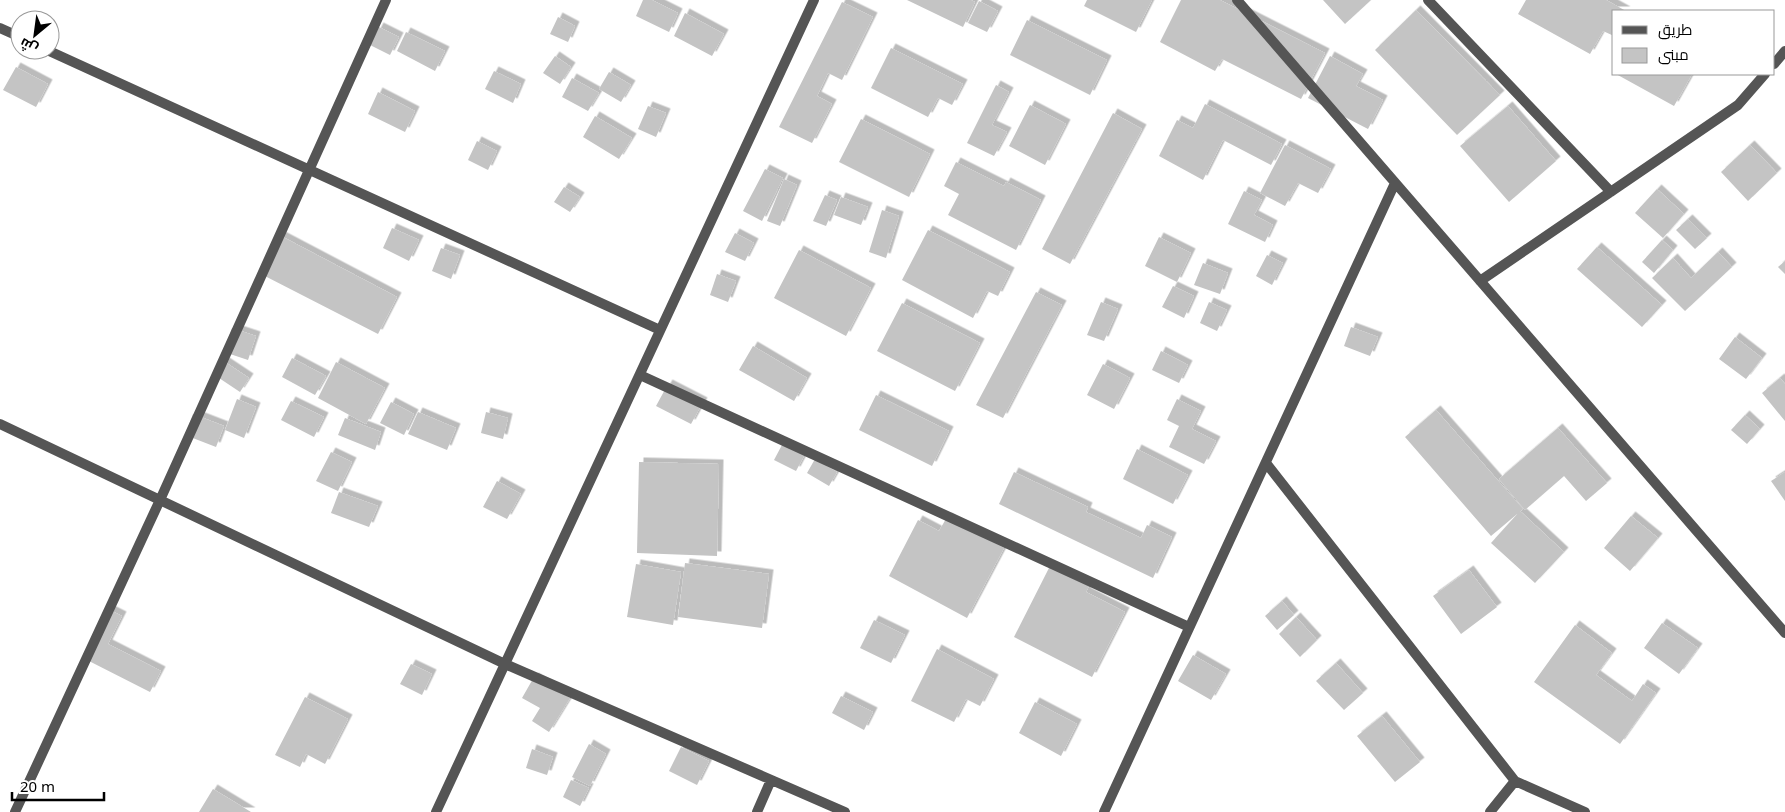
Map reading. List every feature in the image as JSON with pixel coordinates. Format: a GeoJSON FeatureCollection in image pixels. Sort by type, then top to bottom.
{"type":"FeatureCollection","features":[{"type":"Feature","properties":{"kind":"street"},"geometry":{"type":"LineString","coordinates":[[15,812],[160,500],[386,0]]}},
{"type":"Feature","properties":{"kind":"street"},"geometry":{"type":"LineString","coordinates":[[436,812],[814,0]]}},
{"type":"Feature","properties":{"kind":"street"},"geometry":{"type":"LineString","coordinates":[[1237,0],[1785,633]]}},
{"type":"Feature","properties":{"kind":"street"},"geometry":{"type":"LineString","coordinates":[[1428,0],[1611,192]]}},
{"type":"Feature","properties":{"kind":"street"},"geometry":{"type":"LineString","coordinates":[[1775,63],[1785,51]]}},
{"type":"Feature","properties":{"kind":"street"},"geometry":{"type":"LineString","coordinates":[[60,56],[660,330]]}},
{"type":"Feature","properties":{"kind":"street"},"geometry":{"type":"LineString","coordinates":[[1480,281],[1738,105],[1764,75]]}},
{"type":"Feature","properties":{"kind":"street"},"geometry":{"type":"LineString","coordinates":[[1104,812],[1395,183]]}},
{"type":"Feature","properties":{"kind":"street"},"geometry":{"type":"LineString","coordinates":[[640,374],[1189,627]]}},
{"type":"Feature","properties":{"kind":"street"},"geometry":{"type":"LineString","coordinates":[[0,424],[505,664],[845,812]]}},
{"type":"Feature","properties":{"kind":"street"},"geometry":{"type":"LineString","coordinates":[[1266,463],[1515,781],[1585,812]]}},
{"type":"Feature","properties":{"kind":"street"},"geometry":{"type":"LineString","coordinates":[[757,812],[771,780]]}},
{"type":"Feature","properties":{"kind":"street"},"geometry":{"type":"LineString","coordinates":[[1490,812],[1515,781]]}},
{"type":"Feature","properties":{"kind":"building"},"geometry":{"type":"Polygon","coordinates":[[[643,0],[652,0],[678,13],[669,32],[636,16],[643,0]]]}},
{"type":"Feature","properties":{"kind":"building"},"geometry":{"type":"Polygon","coordinates":[[[907,0],[971,0],[975,2],[963,27],[907,0]]]}},
{"type":"Feature","properties":{"kind":"building"},"geometry":{"type":"Polygon","coordinates":[[[1087,0],[1152,0],[1136,32],[1084,6],[1087,0]]]}},
{"type":"Feature","properties":{"kind":"building"},"geometry":{"type":"Polygon","coordinates":[[[1181,0],[1220,0],[1325,53],[1301,99],[1222,59],[1215,71],[1160,42],[1181,0]]]}},
{"type":"Feature","properties":{"kind":"building"},"geometry":{"type":"Polygon","coordinates":[[[1323,0],[1371,0],[1345,24],[1323,0]]]}},
{"type":"Feature","properties":{"kind":"building"},"geometry":{"type":"Polygon","coordinates":[[[1526,0],[1606,0],[1624,10],[1612,10],[1612,35],[1603,31],[1590,54],[1518,14],[1526,0]]]}},
{"type":"Feature","properties":{"kind":"building"},"geometry":{"type":"Polygon","coordinates":[[[979,1],[998,11],[987,32],[968,23],[979,1]]]}},
{"type":"Feature","properties":{"kind":"building"},"geometry":{"type":"Polygon","coordinates":[[[842,2],[873,17],[842,80],[828,73],[817,96],[832,104],[812,143],[779,127],[842,2]]]}},
{"type":"Feature","properties":{"kind":"building"},"geometry":{"type":"Polygon","coordinates":[[[1416,10],[1500,95],[1457,135],[1375,50],[1416,10]]]}},
{"type":"Feature","properties":{"kind":"building"},"geometry":{"type":"Polygon","coordinates":[[[685,13],[724,34],[712,56],[674,36],[685,13]]]}},
{"type":"Feature","properties":{"kind":"building"},"geometry":{"type":"Polygon","coordinates":[[[558,17],[575,26],[568,42],[550,34],[558,17]]]}},
{"type":"Feature","properties":{"kind":"building"},"geometry":{"type":"Polygon","coordinates":[[[1027,20],[1107,60],[1090,95],[1010,55],[1027,20]]]}},
{"type":"Feature","properties":{"kind":"building"},"geometry":{"type":"Polygon","coordinates":[[[379,27],[399,37],[390,55],[370,45],[379,27]]]}},
{"type":"Feature","properties":{"kind":"building"},"geometry":{"type":"Polygon","coordinates":[[[406,32],[445,51],[435,71],[397,51],[406,32]]]}},
{"type":"Feature","properties":{"kind":"building"},"geometry":{"type":"Polygon","coordinates":[[[891,48],[963,84],[952,105],[938,98],[928,117],[871,88],[891,48]]]}},
{"type":"Feature","properties":{"kind":"building"},"geometry":{"type":"Polygon","coordinates":[[[555,56],[571,67],[560,84],[543,73],[555,56]]]}},
{"type":"Feature","properties":{"kind":"building"},"geometry":{"type":"Polygon","coordinates":[[[1330,56],[1363,74],[1356,86],[1383,100],[1368,129],[1308,98],[1330,56]]]}},
{"type":"Feature","properties":{"kind":"building"},"geometry":{"type":"Polygon","coordinates":[[[16,67],[48,84],[36,107],[3,90],[16,67]]]}},
{"type":"Feature","properties":{"kind":"building"},"geometry":{"type":"Polygon","coordinates":[[[494,71],[521,84],[513,103],[485,89],[494,71]]]}},
{"type":"Feature","properties":{"kind":"building"},"geometry":{"type":"Polygon","coordinates":[[[609,72],[631,85],[621,102],[599,89],[609,72]]]}},
{"type":"Feature","properties":{"kind":"building"},"geometry":{"type":"Polygon","coordinates":[[[1618,75],[1691,75],[1674,106],[1618,75]]]}},
{"type":"Feature","properties":{"kind":"building"},"geometry":{"type":"Polygon","coordinates":[[[572,78],[599,93],[588,111],[562,97],[572,78]]]}},
{"type":"Feature","properties":{"kind":"building"},"geometry":{"type":"Polygon","coordinates":[[[996,85],[1009,92],[992,125],[1007,132],[994,156],[967,143],[996,85]]]}},
{"type":"Feature","properties":{"kind":"building"},"geometry":{"type":"Polygon","coordinates":[[[378,92],[415,111],[405,132],[368,114],[378,92]]]}},
{"type":"Feature","properties":{"kind":"building"},"geometry":{"type":"Polygon","coordinates":[[[1205,104],[1282,144],[1271,165],[1223,140],[1203,180],[1159,156],[1177,120],[1193,128],[1205,104]]]}},
{"type":"Feature","properties":{"kind":"building"},"geometry":{"type":"Polygon","coordinates":[[[1030,105],[1066,124],[1045,165],[1009,146],[1030,105]]]}},
{"type":"Feature","properties":{"kind":"building"},"geometry":{"type":"Polygon","coordinates":[[[648,106],[666,113],[656,137],[638,129],[648,106]]]}},
{"type":"Feature","properties":{"kind":"building"},"geometry":{"type":"Polygon","coordinates":[[[1508,106],[1556,161],[1509,202],[1460,146],[1508,106]]]}},
{"type":"Feature","properties":{"kind":"building"},"geometry":{"type":"Polygon","coordinates":[[[1113,113],[1142,129],[1070,264],[1042,249],[1113,113]]]}},
{"type":"Feature","properties":{"kind":"building"},"geometry":{"type":"Polygon","coordinates":[[[595,116],[632,138],[619,159],[583,137],[595,116]]]}},
{"type":"Feature","properties":{"kind":"building"},"geometry":{"type":"Polygon","coordinates":[[[861,119],[930,154],[909,197],[839,162],[861,119]]]}},
{"type":"Feature","properties":{"kind":"building"},"geometry":{"type":"Polygon","coordinates":[[[477,141],[497,151],[488,170],[468,160],[477,141]]]}},
{"type":"Feature","properties":{"kind":"building"},"geometry":{"type":"Polygon","coordinates":[[[1285,145],[1331,169],[1318,193],[1298,183],[1285,206],[1260,193],[1285,145]]]}},
{"type":"Feature","properties":{"kind":"building"},"geometry":{"type":"Polygon","coordinates":[[[1750,145],[1777,173],[1748,201],[1721,172],[1750,145]]]}},
{"type":"Feature","properties":{"kind":"building"},"geometry":{"type":"Polygon","coordinates":[[[956,162],[1004,186],[1006,182],[1041,200],[1016,250],[948,215],[959,194],[944,186],[956,162]]]}},
{"type":"Feature","properties":{"kind":"building"},"geometry":{"type":"Polygon","coordinates":[[[765,169],[783,178],[762,221],[743,211],[765,169]]]}},
{"type":"Feature","properties":{"kind":"building"},"geometry":{"type":"Polygon","coordinates":[[[784,179],[797,185],[780,226],[767,221],[784,179]]]}},
{"type":"Feature","properties":{"kind":"building"},"geometry":{"type":"Polygon","coordinates":[[[564,187],[580,197],[570,212],[554,202],[564,187]]]}},
{"type":"Feature","properties":{"kind":"building"},"geometry":{"type":"Polygon","coordinates":[[[1657,189],[1684,214],[1663,238],[1635,213],[1657,189]]]}},
{"type":"Feature","properties":{"kind":"building"},"geometry":{"type":"Polygon","coordinates":[[[1244,191],[1262,200],[1254,215],[1273,225],[1265,242],[1228,224],[1244,191]]]}},
{"type":"Feature","properties":{"kind":"building"},"geometry":{"type":"Polygon","coordinates":[[[825,195],[837,200],[826,226],[813,221],[825,195]]]}},
{"type":"Feature","properties":{"kind":"building"},"geometry":{"type":"Polygon","coordinates":[[[841,197],[868,207],[861,225],[834,215],[841,197]]]}},
{"type":"Feature","properties":{"kind":"building"},"geometry":{"type":"Polygon","coordinates":[[[882,210],[899,216],[886,258],[869,252],[882,210]]]}},
{"type":"Feature","properties":{"kind":"building"},"geometry":{"type":"Polygon","coordinates":[[[1688,219],[1707,238],[1695,249],[1676,230],[1688,219]]]}},
{"type":"Feature","properties":{"kind":"building"},"geometry":{"type":"Polygon","coordinates":[[[392,228],[419,240],[409,261],[383,248],[392,228]]]}},
{"type":"Feature","properties":{"kind":"building"},"geometry":{"type":"Polygon","coordinates":[[[928,230],[1010,272],[998,296],[987,291],[973,318],[902,280],[928,230]]]}},
{"type":"Feature","properties":{"kind":"building"},"geometry":{"type":"Polygon","coordinates":[[[735,233],[754,243],[745,261],[725,252],[735,233]]]}},
{"type":"Feature","properties":{"kind":"building"},"geometry":{"type":"Polygon","coordinates":[[[279,235],[397,297],[378,334],[259,273],[279,235]]]}},
{"type":"Feature","properties":{"kind":"building"},"geometry":{"type":"Polygon","coordinates":[[[1159,237],[1191,253],[1177,282],[1145,266],[1159,237]]]}},
{"type":"Feature","properties":{"kind":"building"},"geometry":{"type":"Polygon","coordinates":[[[1662,240],[1673,250],[1654,273],[1642,262],[1662,240]]]}},
{"type":"Feature","properties":{"kind":"building"},"geometry":{"type":"Polygon","coordinates":[[[1597,247],[1662,305],[1642,327],[1577,269],[1597,247]]]}},
{"type":"Feature","properties":{"kind":"building"},"geometry":{"type":"Polygon","coordinates":[[[441,248],[460,255],[451,279],[432,271],[441,248]]]}},
{"type":"Feature","properties":{"kind":"building"},"geometry":{"type":"Polygon","coordinates":[[[799,250],[871,288],[846,336],[774,298],[799,250]]]}},
{"type":"Feature","properties":{"kind":"building"},"geometry":{"type":"Polygon","coordinates":[[[1718,252],[1732,267],[1685,311],[1652,278],[1673,258],[1691,278],[1718,252]]]}},
{"type":"Feature","properties":{"kind":"building"},"geometry":{"type":"Polygon","coordinates":[[[1267,255],[1283,263],[1272,285],[1256,276],[1267,255]]]}},
{"type":"Feature","properties":{"kind":"building"},"geometry":{"type":"Polygon","coordinates":[[[1785,261],[1785,274],[1778,267],[1785,261]]]}},
{"type":"Feature","properties":{"kind":"building"},"geometry":{"type":"Polygon","coordinates":[[[1203,263],[1228,273],[1220,294],[1194,285],[1203,263]]]}},
{"type":"Feature","properties":{"kind":"building"},"geometry":{"type":"Polygon","coordinates":[[[717,274],[736,281],[728,302],[710,295],[717,274]]]}},
{"type":"Feature","properties":{"kind":"building"},"geometry":{"type":"Polygon","coordinates":[[[1173,286],[1194,296],[1184,318],[1162,307],[1173,286]]]}},
{"type":"Feature","properties":{"kind":"building"},"geometry":{"type":"Polygon","coordinates":[[[1036,292],[1062,305],[1003,418],[976,405],[1036,292]]]}},
{"type":"Feature","properties":{"kind":"building"},"geometry":{"type":"Polygon","coordinates":[[[1101,302],[1118,309],[1104,341],[1087,335],[1101,302]]]}},
{"type":"Feature","properties":{"kind":"building"},"geometry":{"type":"Polygon","coordinates":[[[1209,302],[1227,310],[1217,331],[1200,323],[1209,302]]]}},
{"type":"Feature","properties":{"kind":"building"},"geometry":{"type":"Polygon","coordinates":[[[902,303],[980,343],[955,391],[877,351],[902,303]]]}},
{"type":"Feature","properties":{"kind":"building"},"geometry":{"type":"Polygon","coordinates":[[[1351,327],[1378,337],[1370,356],[1344,346],[1351,327]]]}},
{"type":"Feature","properties":{"kind":"building"},"geometry":{"type":"Polygon","coordinates":[[[232,328],[256,336],[248,360],[224,352],[232,328]]]}},
{"type":"Feature","properties":{"kind":"building"},"geometry":{"type":"Polygon","coordinates":[[[1735,337],[1762,358],[1746,379],[1719,359],[1735,337]]]}},
{"type":"Feature","properties":{"kind":"building"},"geometry":{"type":"Polygon","coordinates":[[[753,346],[807,378],[794,401],[739,370],[753,346]]]}},
{"type":"Feature","properties":{"kind":"building"},"geometry":{"type":"Polygon","coordinates":[[[1161,351],[1188,365],[1179,383],[1152,370],[1161,351]]]}},
{"type":"Feature","properties":{"kind":"building"},"geometry":{"type":"Polygon","coordinates":[[[292,358],[326,376],[315,395],[282,377],[292,358]]]}},
{"type":"Feature","properties":{"kind":"building"},"geometry":{"type":"Polygon","coordinates":[[[225,362],[249,378],[240,392],[216,376],[225,362]]]}},
{"type":"Feature","properties":{"kind":"building"},"geometry":{"type":"Polygon","coordinates":[[[336,362],[385,388],[366,424],[318,398],[336,362]]]}},
{"type":"Feature","properties":{"kind":"building"},"geometry":{"type":"Polygon","coordinates":[[[1103,364],[1130,378],[1114,409],[1087,395],[1103,364]]]}},
{"type":"Feature","properties":{"kind":"building"},"geometry":{"type":"Polygon","coordinates":[[[1780,378],[1785,384],[1785,421],[1762,393],[1780,378]]]}},
{"type":"Feature","properties":{"kind":"building"},"geometry":{"type":"Polygon","coordinates":[[[668,384],[703,402],[691,424],[656,406],[668,384]]]}},
{"type":"Feature","properties":{"kind":"building"},"geometry":{"type":"Polygon","coordinates":[[[876,395],[949,431],[932,466],[859,430],[876,395]]]}},
{"type":"Feature","properties":{"kind":"building"},"geometry":{"type":"Polygon","coordinates":[[[237,399],[256,407],[244,438],[225,430],[237,399]]]}},
{"type":"Feature","properties":{"kind":"building"},"geometry":{"type":"Polygon","coordinates":[[[1177,399],[1201,411],[1192,429],[1216,441],[1204,464],[1169,447],[1179,426],[1167,420],[1177,399]]]}},
{"type":"Feature","properties":{"kind":"building"},"geometry":{"type":"Polygon","coordinates":[[[291,401],[324,417],[314,437],[281,420],[291,401]]]}},
{"type":"Feature","properties":{"kind":"building"},"geometry":{"type":"Polygon","coordinates":[[[391,402],[414,414],[404,435],[380,423],[391,402]]]}},
{"type":"Feature","properties":{"kind":"building"},"geometry":{"type":"Polygon","coordinates":[[[1436,410],[1523,509],[1491,536],[1405,437],[1436,410]]]}},
{"type":"Feature","properties":{"kind":"building"},"geometry":{"type":"Polygon","coordinates":[[[418,412],[456,428],[447,450],[408,434],[418,412]]]}},
{"type":"Feature","properties":{"kind":"building"},"geometry":{"type":"Polygon","coordinates":[[[486,412],[508,418],[503,439],[481,433],[486,412]]]}},
{"type":"Feature","properties":{"kind":"building"},"geometry":{"type":"Polygon","coordinates":[[[193,414],[224,426],[216,447],[185,435],[193,414]]]}},
{"type":"Feature","properties":{"kind":"building"},"geometry":{"type":"Polygon","coordinates":[[[1745,415],[1760,429],[1747,444],[1731,430],[1745,415]]]}},
{"type":"Feature","properties":{"kind":"building"},"geometry":{"type":"Polygon","coordinates":[[[345,418],[381,432],[375,450],[338,435],[345,418]]]}},
{"type":"Feature","properties":{"kind":"building"},"geometry":{"type":"Polygon","coordinates":[[[1558,428],[1607,483],[1586,501],[1564,476],[1525,510],[1499,479],[1558,428]]]}},
{"type":"Feature","properties":{"kind":"building"},"geometry":{"type":"Polygon","coordinates":[[[783,443],[805,454],[796,471],[774,460],[783,443]]]}},
{"type":"Feature","properties":{"kind":"building"},"geometry":{"type":"Polygon","coordinates":[[[1137,449],[1188,475],[1173,504],[1123,479],[1137,449]]]}},
{"type":"Feature","properties":{"kind":"building"},"geometry":{"type":"Polygon","coordinates":[[[331,452],[352,462],[338,491],[316,481],[331,452]]]}},
{"type":"Feature","properties":{"kind":"building"},"geometry":{"type":"Polygon","coordinates":[[[815,459],[837,472],[829,486],[807,473],[815,459]]]}},
{"type":"Feature","properties":{"kind":"building"},"geometry":{"type":"Polygon","coordinates":[[[639,462],[719,464],[717,556],[637,553],[639,462]]]}},
{"type":"Feature","properties":{"kind":"building"},"geometry":{"type":"Polygon","coordinates":[[[1014,472],[1088,507],[1086,512],[1141,538],[1147,525],[1172,537],[1153,578],[999,504],[1014,472]]]}},
{"type":"Feature","properties":{"kind":"building"},"geometry":{"type":"Polygon","coordinates":[[[1785,472],[1785,501],[1771,481],[1785,472]]]}},
{"type":"Feature","properties":{"kind":"building"},"geometry":{"type":"Polygon","coordinates":[[[497,481],[521,494],[507,519],[483,507],[497,481]]]}},
{"type":"Feature","properties":{"kind":"building"},"geometry":{"type":"Polygon","coordinates":[[[339,492],[378,506],[369,527],[331,513],[339,492]]]}},
{"type":"Feature","properties":{"kind":"building"},"geometry":{"type":"Polygon","coordinates":[[[1520,511],[1564,552],[1535,583],[1491,543],[1520,511]]]}},
{"type":"Feature","properties":{"kind":"building"},"geometry":{"type":"Polygon","coordinates":[[[1631,516],[1658,538],[1630,571],[1604,548],[1631,516]]]}},
{"type":"Feature","properties":{"kind":"building"},"geometry":{"type":"Polygon","coordinates":[[[947,517],[1004,548],[967,618],[889,576],[918,520],[939,531],[947,517]]]}},
{"type":"Feature","properties":{"kind":"building"},"geometry":{"type":"Polygon","coordinates":[[[685,563],[769,574],[762,628],[678,617],[685,563]]]}},
{"type":"Feature","properties":{"kind":"building"},"geometry":{"type":"Polygon","coordinates":[[[636,564],[681,572],[673,625],[627,617],[636,564]]]}},
{"type":"Feature","properties":{"kind":"building"},"geometry":{"type":"Polygon","coordinates":[[[1050,566],[1089,586],[1086,592],[1125,612],[1092,677],[1014,637],[1050,566]]]}},
{"type":"Feature","properties":{"kind":"building"},"geometry":{"type":"Polygon","coordinates":[[[1469,570],[1497,607],[1461,634],[1433,596],[1469,570]]]}},
{"type":"Feature","properties":{"kind":"building"},"geometry":{"type":"Polygon","coordinates":[[[1282,601],[1294,615],[1277,630],[1265,616],[1282,601]]]}},
{"type":"Feature","properties":{"kind":"building"},"geometry":{"type":"Polygon","coordinates":[[[110,610],[122,616],[108,644],[161,671],[150,692],[85,659],[110,610]]]}},
{"type":"Feature","properties":{"kind":"building"},"geometry":{"type":"Polygon","coordinates":[[[1296,617],[1317,640],[1300,657],[1279,634],[1296,617]]]}},
{"type":"Feature","properties":{"kind":"building"},"geometry":{"type":"Polygon","coordinates":[[[874,620],[905,635],[891,663],[860,648],[874,620]]]}},
{"type":"Feature","properties":{"kind":"building"},"geometry":{"type":"Polygon","coordinates":[[[1662,623],[1698,648],[1679,674],[1644,648],[1662,623]]]}},
{"type":"Feature","properties":{"kind":"building"},"geometry":{"type":"Polygon","coordinates":[[[1575,625],[1612,653],[1596,675],[1632,701],[1643,684],[1656,693],[1620,744],[1534,682],[1575,625]]]}},
{"type":"Feature","properties":{"kind":"building"},"geometry":{"type":"Polygon","coordinates":[[[937,649],[994,679],[980,706],[966,699],[954,722],[911,701],[937,649]]]}},
{"type":"Feature","properties":{"kind":"building"},"geometry":{"type":"Polygon","coordinates":[[[1193,655],[1226,674],[1211,700],[1178,681],[1193,655]]]}},
{"type":"Feature","properties":{"kind":"building"},"geometry":{"type":"Polygon","coordinates":[[[1336,663],[1363,693],[1344,710],[1316,681],[1336,663]]]}},
{"type":"Feature","properties":{"kind":"building"},"geometry":{"type":"Polygon","coordinates":[[[411,664],[432,674],[422,695],[400,684],[411,664]]]}},
{"type":"Feature","properties":{"kind":"building"},"geometry":{"type":"Polygon","coordinates":[[[534,677],[570,698],[549,732],[532,721],[540,708],[522,698],[534,677]]]}},
{"type":"Feature","properties":{"kind":"building"},"geometry":{"type":"Polygon","coordinates":[[[841,696],[873,712],[864,730],[832,713],[841,696]]]}},
{"type":"Feature","properties":{"kind":"building"},"geometry":{"type":"Polygon","coordinates":[[[305,697],[348,719],[325,764],[306,754],[300,767],[275,755],[305,697]]]}},
{"type":"Feature","properties":{"kind":"building"},"geometry":{"type":"Polygon","coordinates":[[[1035,702],[1077,724],[1061,756],[1019,733],[1035,702]]]}},
{"type":"Feature","properties":{"kind":"building"},"geometry":{"type":"Polygon","coordinates":[[[1382,716],[1420,762],[1395,782],[1357,736],[1382,716]]]}},
{"type":"Feature","properties":{"kind":"building"},"geometry":{"type":"Polygon","coordinates":[[[589,744],[606,754],[590,786],[572,777],[589,744]]]}},
{"type":"Feature","properties":{"kind":"building"},"geometry":{"type":"Polygon","coordinates":[[[681,747],[709,761],[697,785],[669,771],[681,747]]]}},
{"type":"Feature","properties":{"kind":"building"},"geometry":{"type":"Polygon","coordinates":[[[532,749],[553,757],[547,775],[526,768],[532,749]]]}},
{"type":"Feature","properties":{"kind":"building"},"geometry":{"type":"Polygon","coordinates":[[[571,780],[589,788],[580,806],[563,797],[571,780]]]}},
{"type":"Feature","properties":{"kind":"building"},"geometry":{"type":"Polygon","coordinates":[[[213,789],[251,812],[199,812],[213,789]]]}}]}
